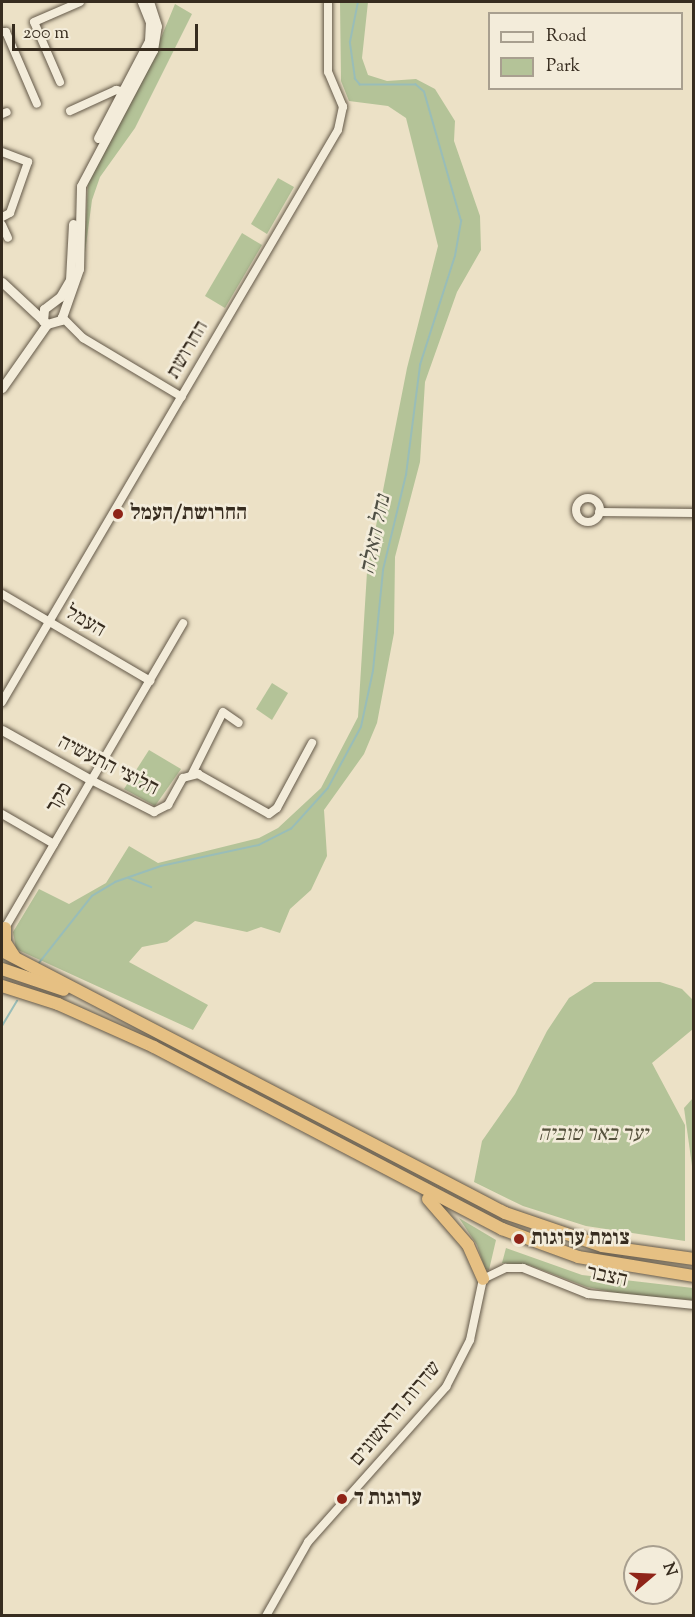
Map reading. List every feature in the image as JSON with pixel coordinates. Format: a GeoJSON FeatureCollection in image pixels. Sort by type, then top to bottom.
{"type":"FeatureCollection","features":[{"type":"Feature","properties":{"kind":"highway"},"geometry":{"type":"LineString","coordinates":[[3,930],[7,948],[20,960]]}},
{"type":"Feature","properties":{"kind":"highway"},"geometry":{"type":"LineString","coordinates":[[2,951],[505,1213],[602,1246],[693,1259]]}},
{"type":"Feature","properties":{"kind":"highway"},"geometry":{"type":"LineString","coordinates":[[2,969],[107,1006]]}},
{"type":"Feature","properties":{"kind":"highway"},"geometry":{"type":"LineString","coordinates":[[2,986],[144,1042],[400,1179],[558,1251],[621,1266],[693,1276]]}},
{"type":"Feature","properties":{"kind":"highway"},"geometry":{"type":"LineString","coordinates":[[400,1179],[450,1220],[468,1245],[483,1279]]}},
{"type":"Feature","properties":{"kind":"street"},"geometry":{"type":"LineString","coordinates":[[60,82],[34,22],[80,2]]}},
{"type":"Feature","properties":{"kind":"street"},"geometry":{"type":"LineString","coordinates":[[48,306],[60,297],[72,273],[74,199],[79,172],[129,93],[150,31],[142,2]]}},
{"type":"Feature","properties":{"kind":"street"},"geometry":{"type":"LineString","coordinates":[[2,388],[48,324],[62,315],[79,269],[80,199],[85,173],[156,40],[157,20],[149,2]]}},
{"type":"Feature","properties":{"kind":"street","name":"החרושת"},"geometry":{"type":"LineString","coordinates":[[2,702],[338,130],[343,107],[328,72],[328,2]]}},
{"type":"Feature","properties":{"kind":"street"},"geometry":{"type":"LineString","coordinates":[[4,32],[37,104]]}},
{"type":"Feature","properties":{"kind":"street"},"geometry":{"type":"LineString","coordinates":[[70,111],[116,90],[129,93]]}},
{"type":"Feature","properties":{"kind":"street"},"geometry":{"type":"LineString","coordinates":[[2,152],[28,162],[10,213],[2,217]]}},
{"type":"Feature","properties":{"kind":"street"},"geometry":{"type":"LineString","coordinates":[[2,225],[8,238]]}},
{"type":"Feature","properties":{"kind":"street"},"geometry":{"type":"LineString","coordinates":[[2,272],[6,289],[48,324],[82,338],[182,397]]}},
{"type":"Feature","properties":{"kind":"street"},"geometry":{"type":"LineString","coordinates":[[6,289],[30,304],[48,306],[62,315],[82,338]]}},
{"type":"Feature","properties":{"kind":"street"},"geometry":{"type":"LineString","coordinates":[[48,306],[48,324]]}},
{"type":"Feature","properties":{"kind":"street"},"geometry":{"type":"LineString","coordinates":[[599,512],[693,513]]}},
{"type":"Feature","properties":{"kind":"street","name":"העמל"},"geometry":{"type":"LineString","coordinates":[[2,594],[150,681]]}},
{"type":"Feature","properties":{"kind":"street","name":"פקר"},"geometry":{"type":"LineString","coordinates":[[3,930],[183,623]]}},
{"type":"Feature","properties":{"kind":"street"},"geometry":{"type":"LineString","coordinates":[[192,774],[223,712],[239,723]]}},
{"type":"Feature","properties":{"kind":"street","name":"חלוצי התעשיה"},"geometry":{"type":"LineString","coordinates":[[2,730],[143,809],[159,812],[183,778],[192,774],[269,814],[278,808],[312,743]]}},
{"type":"Feature","properties":{"kind":"street"},"geometry":{"type":"LineString","coordinates":[[2,814],[54,844]]}},
{"type":"Feature","properties":{"kind":"street","name":"הצבר"},"geometry":{"type":"LineString","coordinates":[[483,1279],[513,1267],[588,1294],[693,1305]]}},
{"type":"Feature","properties":{"kind":"street","name":"שדרות הראשונים"},"geometry":{"type":"LineString","coordinates":[[266,1616],[308,1542],[446,1387],[470,1340],[483,1279]]}},
{"type":"Feature","properties":{"kind":"green space"},"geometry":{"type":"Polygon","coordinates":[[[340,2],[368,2],[362,58],[368,75],[387,81],[416,79],[435,89],[455,121],[454,141],[480,216],[481,250],[457,292],[425,382],[420,462],[395,557],[394,633],[377,723],[364,754],[324,810],[327,856],[311,890],[290,909],[280,933],[261,927],[247,932],[195,921],[167,942],[142,947],[129,962],[208,1005],[193,1030],[16,949],[13,932],[39,889],[69,904],[106,883],[129,846],[158,863],[259,838],[278,828],[321,788],[358,717],[367,572],[407,368],[438,246],[406,118],[388,106],[349,101],[341,81],[340,2]]]}},
{"type":"Feature","properties":{"kind":"green space"},"geometry":{"type":"Polygon","coordinates":[[[175,4],[192,14],[135,128],[100,177],[92,200],[84,260],[88,183],[148,69],[175,4]]]}},
{"type":"Feature","properties":{"kind":"green space"},"geometry":{"type":"Polygon","coordinates":[[[278,178],[294,187],[267,234],[251,224],[278,178]]]}},
{"type":"Feature","properties":{"kind":"green space"},"geometry":{"type":"Polygon","coordinates":[[[242,233],[262,245],[225,308],[205,296],[242,233]]]}},
{"type":"Feature","properties":{"kind":"green space"},"geometry":{"type":"Polygon","coordinates":[[[272,683],[288,693],[272,720],[256,709],[272,683]]]}},
{"type":"Feature","properties":{"kind":"green space"},"geometry":{"type":"Polygon","coordinates":[[[149,750],[181,769],[155,806],[124,789],[149,750]]]}},
{"type":"Feature","properties":{"kind":"green space","name":"יער באר טוביה"},"geometry":{"type":"Polygon","coordinates":[[[594,982],[660,982],[682,989],[693,1000],[693,1029],[652,1063],[685,1125],[685,1241],[586,1226],[523,1206],[474,1182],[482,1141],[515,1094],[547,1031],[569,998],[594,982]]]}},
{"type":"Feature","properties":{"kind":"green space"},"geometry":{"type":"Polygon","coordinates":[[[693,1098],[694,1173],[684,1108],[693,1098]]]}},
{"type":"Feature","properties":{"kind":"green space"},"geometry":{"type":"Polygon","coordinates":[[[459,1218],[496,1240],[489,1270],[485,1269],[477,1245],[459,1218]]]}},
{"type":"Feature","properties":{"kind":"green space"},"geometry":{"type":"Polygon","coordinates":[[[506,1248],[582,1275],[693,1288],[693,1300],[642,1298],[587,1287],[529,1265],[502,1263],[506,1248]]]}},
{"type":"Feature","properties":{"kind":"waterway","name":"נחל האלה"},"geometry":{"type":"LineString","coordinates":[[39,963],[92,896],[115,882],[161,866],[259,845],[291,829],[328,788],[361,727],[373,671],[383,570],[406,475],[420,365],[455,256],[461,221],[424,92],[416,85],[360,85],[355,79],[350,42],[358,2]]}},
{"type":"Feature","properties":{"kind":"waterway"},"geometry":{"type":"LineString","coordinates":[[129,878],[151,887]]}},
{"type":"Feature","properties":{"kind":"waterway","name":"נחל האלה"},"geometry":{"type":"LineString","coordinates":[[2,1026],[17,1001]]}},
{"type":"Feature","properties":{"kind":"place","name":"החרושת/העמל"},"geometry":{"type":"Point","coordinates":[118,514]}},
{"type":"Feature","properties":{"kind":"place","name":"צומת ערוגות"},"geometry":{"type":"Point","coordinates":[519,1239]}},
{"type":"Feature","properties":{"kind":"place","name":"ערוגות ד"},"geometry":{"type":"Point","coordinates":[342,1499]}}]}
